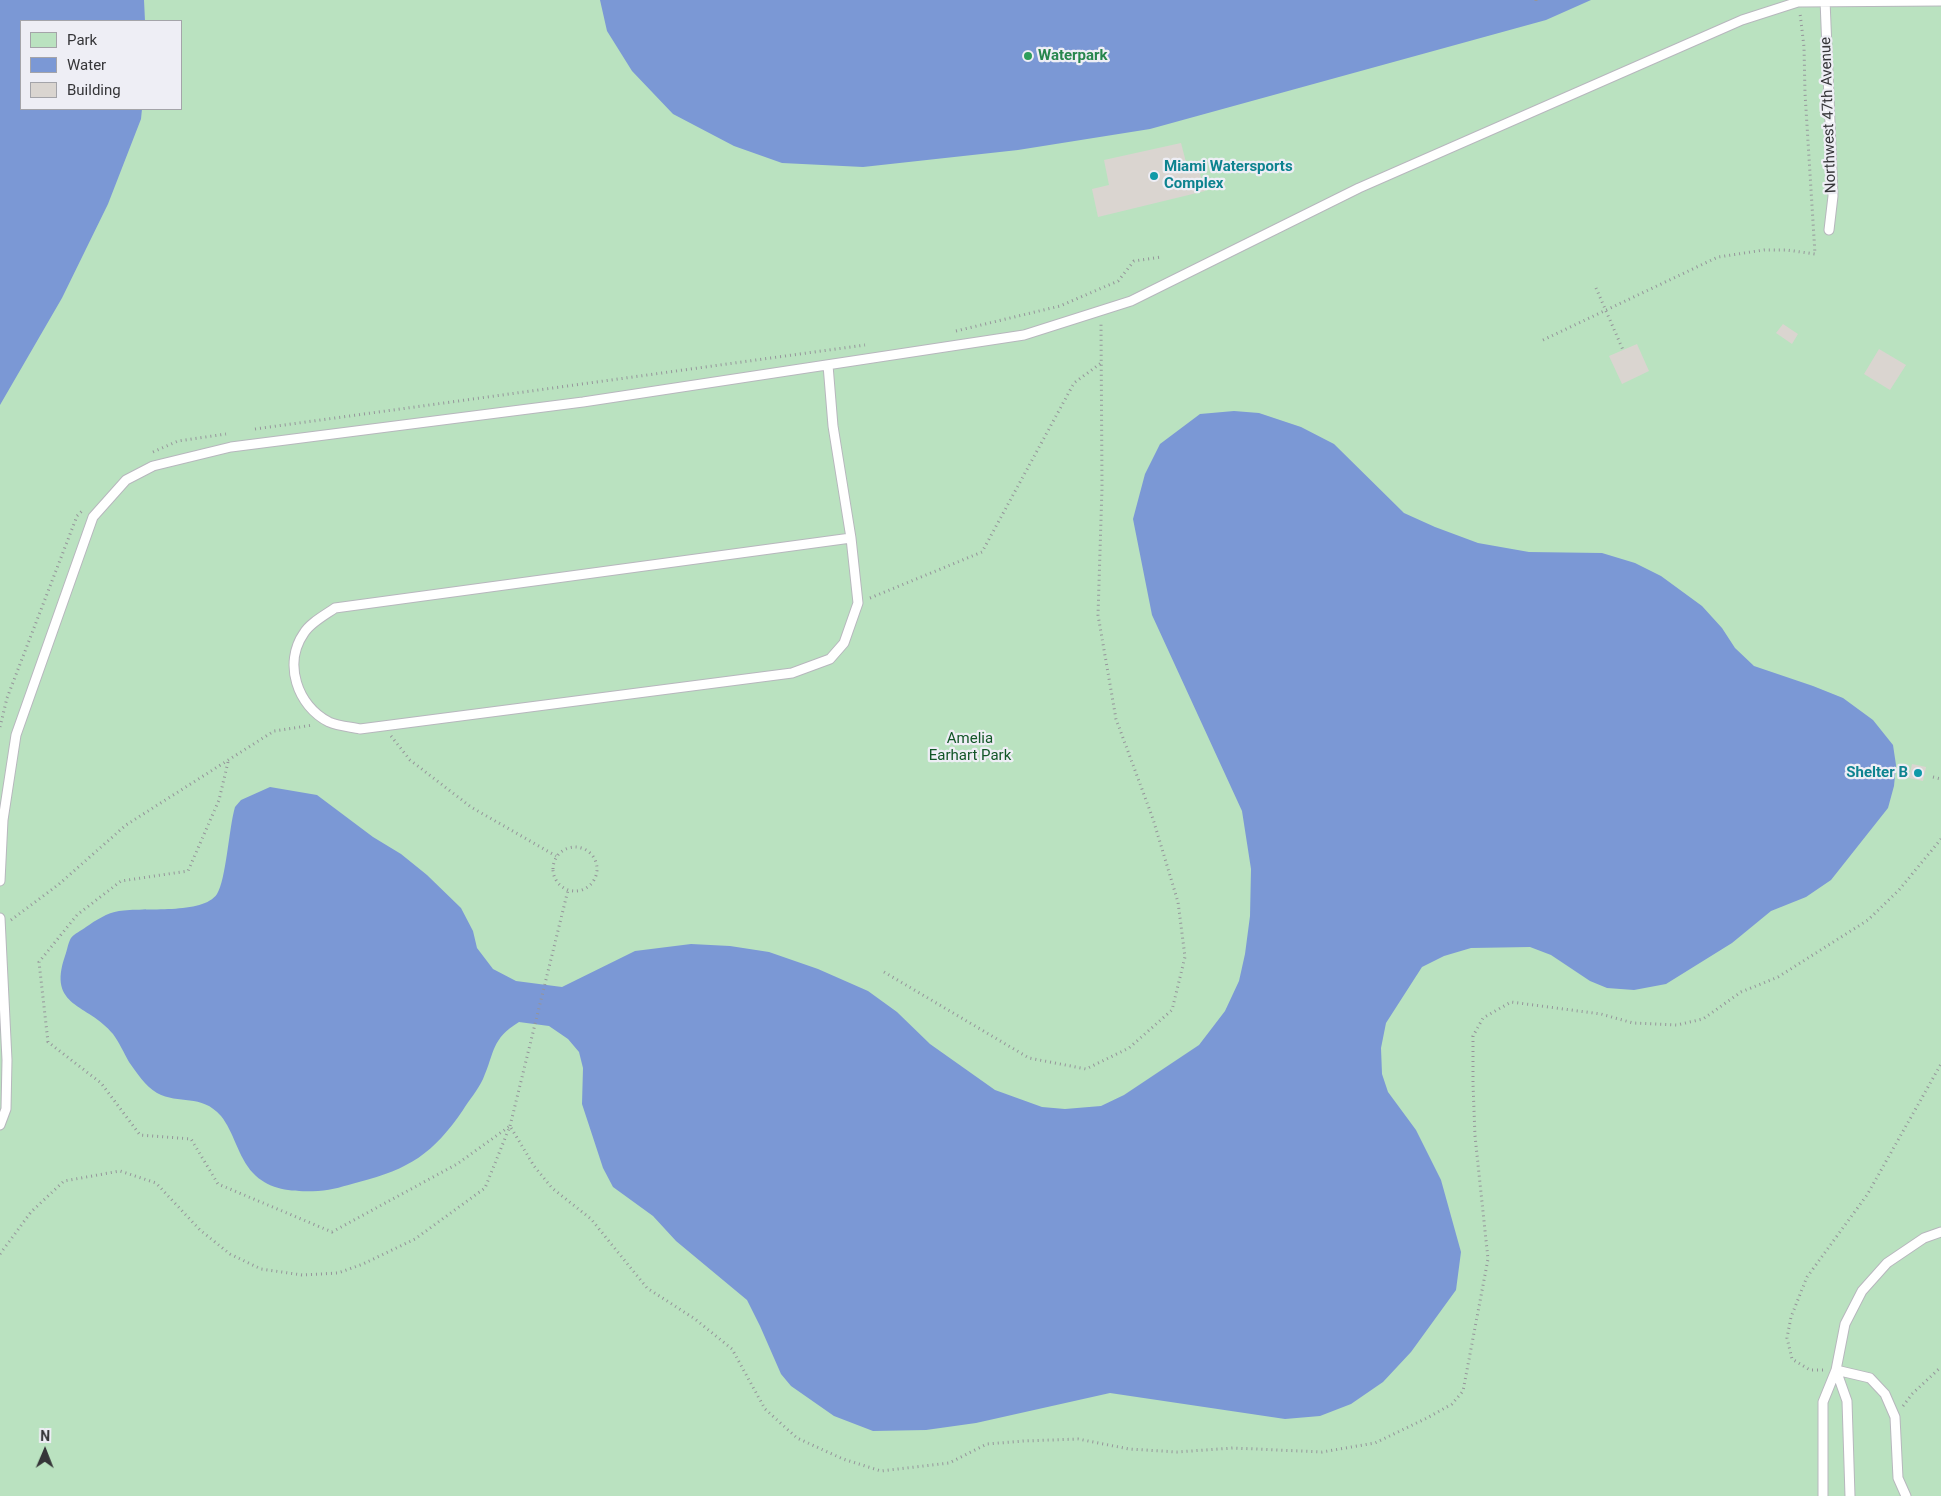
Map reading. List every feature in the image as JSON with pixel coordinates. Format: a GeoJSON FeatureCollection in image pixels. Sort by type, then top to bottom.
{"type":"FeatureCollection","features":[{"type":"Feature","properties":{"kind":"lane","name":"Northwest 47th Avenue"},"geometry":{"type":"LineString","coordinates":[[1824,1],[1833,196],[1829,230]]}},
{"type":"Feature","properties":{"kind":"lane"},"geometry":{"type":"LineString","coordinates":[[0,881],[3,820],[16,735],[93,517],[126,480],[153,466],[231,447],[582,402],[1024,335],[1131,301],[1359,188],[1742,20],[1798,2],[1941,1]]}},
{"type":"Feature","properties":{"kind":"lane"},"geometry":{"type":"LineString","coordinates":[[828,365],[832,426],[851,538],[858,603],[844,643],[830,659],[792,673],[360,729],[330,722],[307,705],[295,682],[295,652],[305,632],[335,608],[851,538]]}},
{"type":"Feature","properties":{"kind":"lane"},"geometry":{"type":"LineString","coordinates":[[0,918],[7,1060],[6,1109],[0,1125]]}},
{"type":"Feature","properties":{"kind":"lane"},"geometry":{"type":"LineString","coordinates":[[1823,1496],[1823,1402],[1836,1370],[1845,1324],[1862,1291],[1887,1263],[1924,1238],[1941,1232]]}},
{"type":"Feature","properties":{"kind":"lane"},"geometry":{"type":"LineString","coordinates":[[1836,1370],[1870,1378],[1885,1394],[1895,1417],[1898,1478],[1906,1496]]}},
{"type":"Feature","properties":{"kind":"lane"},"geometry":{"type":"LineString","coordinates":[[1836,1370],[1847,1401],[1850,1496]]}},
{"type":"Feature","properties":{"kind":"path"},"geometry":{"type":"LineString","coordinates":[[1543,340],[1718,258],[1749,252],[1786,250],[1815,254],[1804,93],[1804,47],[1798,2]]}},
{"type":"Feature","properties":{"kind":"path"},"geometry":{"type":"LineString","coordinates":[[1596,288],[1623,350]]}},
{"type":"Feature","properties":{"kind":"path"},"geometry":{"type":"LineString","coordinates":[[884,972],[1029,1058],[1086,1068],[1130,1048],[1172,1010],[1185,957],[1178,902],[1153,820],[1116,719],[1098,615],[1102,488],[1101,310]]}},
{"type":"Feature","properties":{"kind":"path"},"geometry":{"type":"LineString","coordinates":[[858,603],[982,552],[1074,383],[1101,363]]}},
{"type":"Feature","properties":{"kind":"path"},"geometry":{"type":"LineString","coordinates":[[0,727],[7,698]]}},
{"type":"Feature","properties":{"kind":"path"},"geometry":{"type":"LineString","coordinates":[[0,927],[58,885],[126,825],[228,762],[274,731],[330,722]]}},
{"type":"Feature","properties":{"kind":"path"},"geometry":{"type":"LineString","coordinates":[[383,726],[410,760],[463,801],[556,856]]}},
{"type":"Feature","properties":{"kind":"path"},"geometry":{"type":"LineString","coordinates":[[228,762],[219,800],[188,871],[121,881],[77,915],[39,962],[48,1042],[101,1084],[140,1135],[192,1138],[218,1184],[332,1232],[457,1164],[510,1126]]}},
{"type":"Feature","properties":{"kind":"path"},"geometry":{"type":"LineString","coordinates":[[1934,777],[1941,779]]}},
{"type":"Feature","properties":{"kind":"path"},"geometry":{"type":"LineString","coordinates":[[510,1126],[534,1166],[552,1188],[591,1220],[647,1288],[695,1319],[732,1349],[766,1409],[797,1438],[843,1459],[881,1471],[949,1463],[987,1444],[1078,1439],[1129,1449],[1177,1452],[1234,1448],[1322,1452],[1375,1443],[1407,1429],[1452,1404],[1463,1391],[1488,1259],[1475,1136],[1472,1036],[1483,1018],[1511,1002],[1601,1014],[1633,1024],[1677,1024],[1703,1019],[1742,992],[1778,977],[1868,920],[1899,890],[1941,839]]}},
{"type":"Feature","properties":{"kind":"path"},"geometry":{"type":"LineString","coordinates":[[569,847],[585,849],[596,861],[595,877],[591,884],[576,891],[568,890],[555,880],[552,872],[556,856],[569,847]]}},
{"type":"Feature","properties":{"kind":"path"},"geometry":{"type":"LineString","coordinates":[[0,1254],[30,1212],[64,1181],[120,1170],[156,1183],[200,1230],[230,1254],[261,1269],[302,1275],[338,1273],[363,1264],[415,1239],[485,1188],[510,1126],[568,890]]}},
{"type":"Feature","properties":{"kind":"path"},"geometry":{"type":"LineString","coordinates":[[1836,1370],[1810,1370],[1792,1359],[1787,1338],[1791,1317],[1808,1277],[1867,1195],[1941,1064]]}},
{"type":"Feature","properties":{"kind":"path"},"geometry":{"type":"LineString","coordinates":[[1895,1417],[1912,1394],[1941,1367]]}},
{"type":"Feature","properties":{"kind":"green space","name":"Amelia Earhart Park"},"geometry":{"type":"Polygon","coordinates":[[[0,0],[1941,0],[1941,1496],[0,1496],[0,0]]]}},
{"type":"Feature","properties":{"kind":"water"},"geometry":{"type":"Polygon","coordinates":[[[0,0],[144,0],[145,20],[20,20],[20,110],[142,110],[141,119],[108,204],[62,298],[0,405],[0,0]]]}},
{"type":"Feature","properties":{"kind":"water","name":"Waterpark"},"geometry":{"type":"Polygon","coordinates":[[[600,0],[1591,0],[1546,20],[1150,129],[1018,150],[863,167],[782,163],[734,146],[673,114],[632,71],[607,31],[600,0]]]}},
{"type":"Feature","properties":{"kind":"water"},"geometry":{"type":"Polygon","coordinates":[[[1234,411],[1259,413],[1301,427],[1334,444],[1404,513],[1435,527],[1478,543],[1529,552],[1602,553],[1635,563],[1661,576],[1702,606],[1722,628],[1735,648],[1754,666],[1843,698],[1873,720],[1893,745],[1896,765],[1894,786],[1888,808],[1831,880],[1806,897],[1771,911],[1732,943],[1666,984],[1634,990],[1607,988],[1590,981],[1551,955],[1530,947],[1471,948],[1444,956],[1422,967],[1386,1023],[1381,1048],[1382,1074],[1388,1092],[1416,1130],[1441,1180],[1461,1252],[1456,1290],[1411,1352],[1383,1382],[1351,1404],[1320,1416],[1285,1419],[1110,1393],[976,1423],[926,1430],[873,1431],[834,1416],[791,1386],[781,1374],[747,1300],[676,1241],[653,1216],[613,1187],[603,1168],[582,1104],[583,1068],[579,1052],[568,1039],[549,1026],[519,1022],[503,1034],[498,1040],[483,1079],[476,1091],[441,1138],[418,1158],[377,1177],[338,1188],[300,1191],[283,1189],[267,1184],[253,1173],[243,1160],[221,1116],[206,1104],[165,1096],[149,1087],[129,1062],[113,1034],[103,1024],[73,1003],[61,986],[61,973],[70,940],[78,932],[102,917],[119,911],[186,908],[210,901],[217,894],[223,878],[235,807],[241,800],[270,787],[317,795],[373,837],[401,854],[427,875],[461,908],[473,931],[477,948],[493,969],[516,981],[562,987],[635,951],[691,944],[730,946],[769,952],[818,969],[868,991],[897,1012],[930,1044],[995,1090],[1042,1107],[1065,1109],[1101,1106],[1124,1095],[1199,1045],[1225,1011],[1239,981],[1245,954],[1250,916],[1251,869],[1242,811],[1152,615],[1133,519],[1145,474],[1160,444],[1200,414],[1234,411]]]}},
{"type":"Feature","properties":{"kind":"building","name":"Miami Watersports Complex"},"geometry":{"type":"Polygon","coordinates":[[[1181,143],[1187,166],[1197,164],[1205,191],[1098,217],[1092,189],[1109,185],[1104,160],[1181,143]]]}},
{"type":"Feature","properties":{"kind":"building"},"geometry":{"type":"Polygon","coordinates":[[[1783,324],[1798,334],[1792,344],[1776,333],[1783,324]]]}},
{"type":"Feature","properties":{"kind":"building"},"geometry":{"type":"Polygon","coordinates":[[[1637,344],[1649,371],[1622,384],[1609,356],[1637,344]]]}},
{"type":"Feature","properties":{"kind":"building"},"geometry":{"type":"Polygon","coordinates":[[[1879,349],[1906,365],[1890,390],[1864,374],[1879,349]]]}},
{"type":"Feature","properties":{"kind":"building","name":"Shelter B"},"geometry":{"type":"Polygon","coordinates":[[[1912,764],[1926,767],[1923,781],[1909,778],[1912,764]]]}},
{"type":"Feature","properties":{"kind":"place","name":"Waterpark"},"geometry":{"type":"Point","coordinates":[1028,56]}},
{"type":"Feature","properties":{"kind":"place","name":"Miami Watersports Complex"},"geometry":{"type":"Point","coordinates":[1154,176]}},
{"type":"Feature","properties":{"kind":"place","name":"Shelter B"},"geometry":{"type":"Point","coordinates":[1918,773]}}]}
